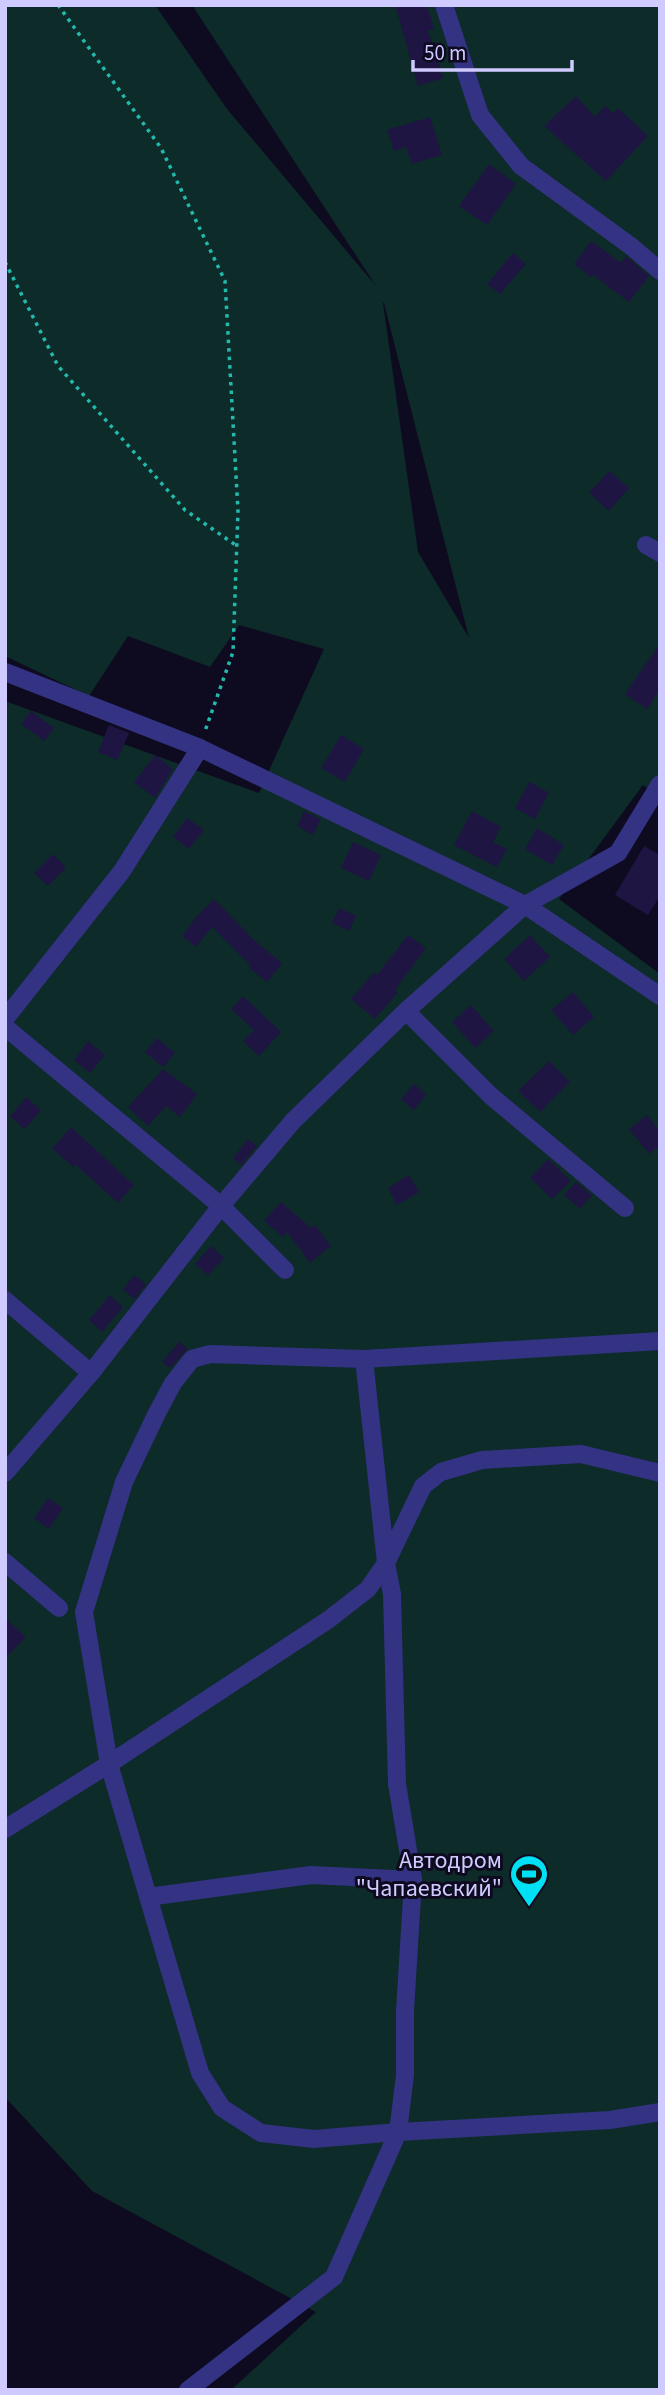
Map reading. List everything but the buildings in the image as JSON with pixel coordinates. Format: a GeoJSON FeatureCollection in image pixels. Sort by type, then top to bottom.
{"type":"FeatureCollection","features":[{"type":"Feature","properties":{"kind":"street"},"geometry":{"type":"LineString","coordinates":[[444,5],[480,115],[521,166],[632,247],[660,271]]}},
{"type":"Feature","properties":{"kind":"street"},"geometry":{"type":"LineString","coordinates":[[5,672],[200,748],[525,905],[660,996]]}},
{"type":"Feature","properties":{"kind":"street"},"geometry":{"type":"LineString","coordinates":[[5,1019],[122,872],[200,748]]}},
{"type":"Feature","properties":{"kind":"street"},"geometry":{"type":"LineString","coordinates":[[5,1473],[91,1373],[221,1206],[293,1121],[406,1012],[525,905],[618,853],[660,784]]}},
{"type":"Feature","properties":{"kind":"street"},"geometry":{"type":"LineString","coordinates":[[406,1012],[492,1096],[625,1208]]}},
{"type":"Feature","properties":{"kind":"street"},"geometry":{"type":"LineString","coordinates":[[5,1027],[221,1206],[285,1270]]}},
{"type":"Feature","properties":{"kind":"street"},"geometry":{"type":"LineString","coordinates":[[5,1300],[91,1373]]}},
{"type":"Feature","properties":{"kind":"street"},"geometry":{"type":"LineString","coordinates":[[660,1341],[365,1359],[210,1354],[192,1359],[173,1383],[124,1482],[84,1612],[109,1764],[200,2073],[222,2108],[261,2133],[314,2139],[610,2120],[660,2112]]}},
{"type":"Feature","properties":{"kind":"street"},"geometry":{"type":"LineString","coordinates":[[188,2390],[334,2277],[398,2132],[405,2075],[405,2011],[413,1880],[397,1784],[392,1594],[386,1563],[365,1359]]}},
{"type":"Feature","properties":{"kind":"street"},"geometry":{"type":"LineString","coordinates":[[5,1829],[328,1620],[368,1589],[386,1563],[423,1486],[441,1472],[482,1460],[581,1454],[660,1474]]}},
{"type":"Feature","properties":{"kind":"street"},"geometry":{"type":"LineString","coordinates":[[5,1562],[59,1608]]}},
{"type":"Feature","properties":{"kind":"street"},"geometry":{"type":"LineString","coordinates":[[148,1897],[311,1875],[413,1880]]}},
{"type":"Feature","properties":{"kind":"path"},"geometry":{"type":"LineString","coordinates":[[58,5],[161,148],[225,281],[238,512],[233,652],[200,748]]}},
{"type":"Feature","properties":{"kind":"path"},"geometry":{"type":"LineString","coordinates":[[5,261],[58,366],[185,510],[237,546]]}},
{"type":"Feature","properties":{"kind":"green space"},"geometry":{"type":"Polygon","coordinates":[[[5,5],[155,5],[227,109],[376,286],[192,5],[660,5],[660,796],[643,785],[559,899],[660,974],[660,2390],[231,2390],[316,2312],[92,2191],[5,2097],[5,701],[259,793],[324,649],[239,625],[210,667],[128,636],[89,696],[5,656],[5,5]],[[384,303],[418,552],[469,638],[384,303]]]}},
{"type":"Feature","properties":{"kind":"place","name":"Автодром \"Чапаевский\""},"geometry":{"type":"Point","coordinates":[529,1908]}}]}
